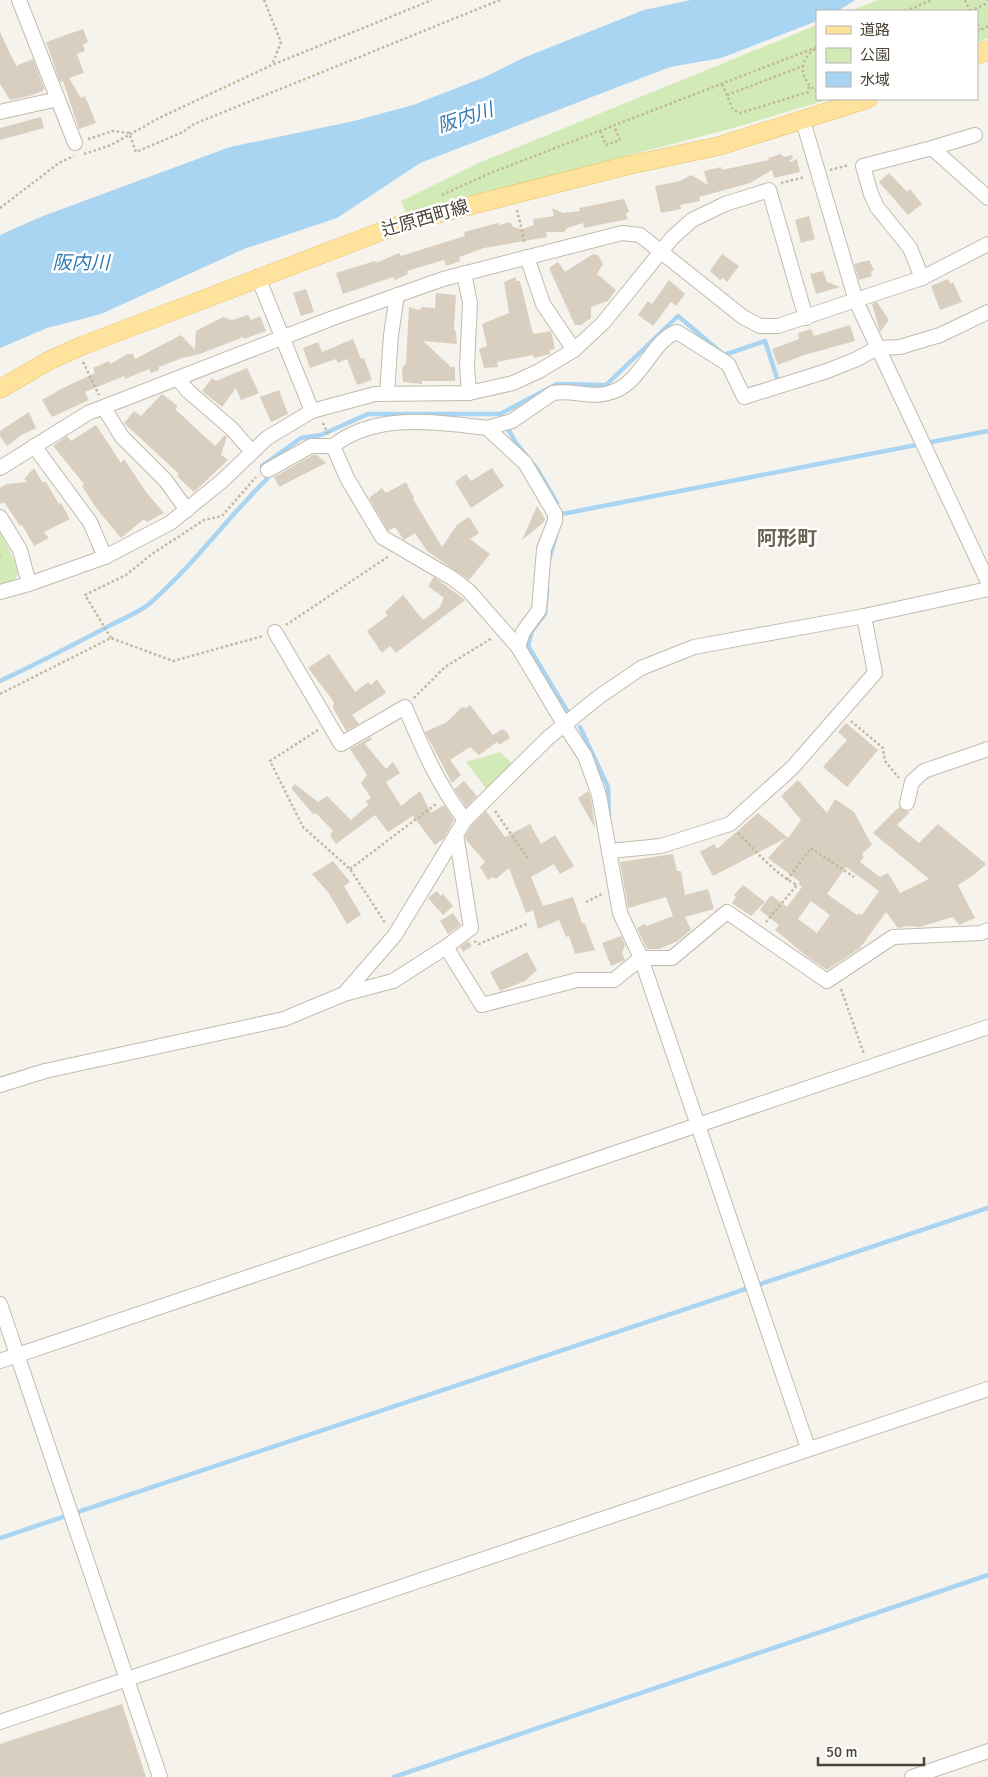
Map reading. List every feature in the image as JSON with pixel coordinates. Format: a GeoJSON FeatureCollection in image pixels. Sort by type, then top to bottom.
{"type":"FeatureCollection","features":[{"type":"Feature","properties":{"kind":"main road","name":"辻原西町線"},"geometry":{"type":"LineString","coordinates":[[0,389],[50,360],[84,345],[406,222],[616,168],[719,146],[865,100]]}},
{"type":"Feature","properties":{"kind":"street"},"geometry":{"type":"LineString","coordinates":[[19,0],[75,143]]}},
{"type":"Feature","properties":{"kind":"street"},"geometry":{"type":"LineString","coordinates":[[0,112],[58,99]]}},
{"type":"Feature","properties":{"kind":"street"},"geometry":{"type":"LineString","coordinates":[[803,121],[813,175],[856,301],[988,582]]}},
{"type":"Feature","properties":{"kind":"street"},"geometry":{"type":"LineString","coordinates":[[922,278],[910,248],[877,207],[863,166],[975,135]]}},
{"type":"Feature","properties":{"kind":"street"},"geometry":{"type":"LineString","coordinates":[[932,148],[988,198]]}},
{"type":"Feature","properties":{"kind":"street"},"geometry":{"type":"LineString","coordinates":[[0,592],[29,584],[105,557],[170,523],[222,481],[252,452],[280,429],[312,411],[357,398],[388,393],[469,393],[513,383],[539,372],[574,350],[603,323],[661,252],[692,220],[710,210],[769,190],[806,318]]}},
{"type":"Feature","properties":{"kind":"street"},"geometry":{"type":"LineString","coordinates":[[0,468],[88,413],[282,338],[397,295],[464,273],[627,232],[640,235],[743,317],[760,326],[778,326],[806,318],[922,278],[988,244]]}},
{"type":"Feature","properties":{"kind":"street"},"geometry":{"type":"LineString","coordinates":[[527,257],[543,304],[574,350]]}},
{"type":"Feature","properties":{"kind":"street"},"geometry":{"type":"LineString","coordinates":[[464,273],[470,303],[467,367],[469,393]]}},
{"type":"Feature","properties":{"kind":"street"},"geometry":{"type":"LineString","coordinates":[[258,277],[312,411]]}},
{"type":"Feature","properties":{"kind":"street"},"geometry":{"type":"LineString","coordinates":[[388,393],[391,336],[397,295]]}},
{"type":"Feature","properties":{"kind":"street"},"geometry":{"type":"LineString","coordinates":[[264,472],[311,446],[333,446],[351,433],[379,425],[433,422],[492,426],[512,421],[553,393],[560,391],[593,396],[617,390],[636,375],[668,335],[677,332],[728,364],[744,397],[827,372],[857,360],[877,348],[900,347],[940,335],[988,312]]}},
{"type":"Feature","properties":{"kind":"street"},"geometry":{"type":"LineString","coordinates":[[178,379],[188,391],[232,429],[252,452]]}},
{"type":"Feature","properties":{"kind":"street"},"geometry":{"type":"LineString","coordinates":[[104,408],[122,437],[166,481],[187,510]]}},
{"type":"Feature","properties":{"kind":"street"},"geometry":{"type":"LineString","coordinates":[[492,426],[525,463],[555,514],[555,521],[544,548],[539,610],[523,632],[518,647]]}},
{"type":"Feature","properties":{"kind":"street"},"geometry":{"type":"LineString","coordinates":[[34,446],[90,522],[105,557]]}},
{"type":"Feature","properties":{"kind":"street"},"geometry":{"type":"LineString","coordinates":[[333,446],[347,478],[382,537],[468,591],[504,630],[518,647],[588,764],[599,795],[610,852],[614,888],[620,913],[641,958],[808,1448]]}},
{"type":"Feature","properties":{"kind":"street"},"geometry":{"type":"LineString","coordinates":[[0,517],[20,550],[29,584]]}},
{"type":"Feature","properties":{"kind":"street"},"geometry":{"type":"LineString","coordinates":[[344,994],[394,935],[464,820],[564,724],[641,668],[694,647],[864,616],[988,589]]}},
{"type":"Feature","properties":{"kind":"street"},"geometry":{"type":"LineString","coordinates":[[610,852],[662,846],[730,824],[792,768],[875,673],[864,616]]}},
{"type":"Feature","properties":{"kind":"street"},"geometry":{"type":"LineString","coordinates":[[275,632],[330,722],[341,744],[405,707],[435,777],[446,797],[464,820]]}},
{"type":"Feature","properties":{"kind":"street"},"geometry":{"type":"LineString","coordinates":[[908,797],[912,782],[924,771],[988,749]]}},
{"type":"Feature","properties":{"kind":"street"},"geometry":{"type":"LineString","coordinates":[[0,1085],[45,1071],[284,1019],[344,994],[393,981],[446,947],[471,928],[456,834]]}},
{"type":"Feature","properties":{"kind":"street"},"geometry":{"type":"LineString","coordinates":[[446,947],[482,1004],[577,980],[614,980],[641,958],[672,958],[727,912],[827,981],[893,937],[980,933],[988,930]]}},
{"type":"Feature","properties":{"kind":"street"},"geometry":{"type":"LineString","coordinates":[[0,1361],[988,1027]]}},
{"type":"Feature","properties":{"kind":"street"},"geometry":{"type":"LineString","coordinates":[[0,1304],[160,1777]]}},
{"type":"Feature","properties":{"kind":"street"},"geometry":{"type":"LineString","coordinates":[[0,1722],[808,1448],[988,1389]]}},
{"type":"Feature","properties":{"kind":"street"},"geometry":{"type":"LineString","coordinates":[[912,1777],[988,1751]]}},
{"type":"Feature","properties":{"kind":"path"},"geometry":{"type":"LineString","coordinates":[[264,0],[282,42],[272,65]]}},
{"type":"Feature","properties":{"kind":"path"},"geometry":{"type":"LineString","coordinates":[[0,208],[59,163],[111,145],[129,133],[272,65],[432,0]]}},
{"type":"Feature","properties":{"kind":"path"},"geometry":{"type":"LineString","coordinates":[[129,133],[136,152],[183,132],[194,124],[500,0]]}},
{"type":"Feature","properties":{"kind":"path"},"geometry":{"type":"LineString","coordinates":[[907,10],[932,0]]}},
{"type":"Feature","properties":{"kind":"path"},"geometry":{"type":"LineString","coordinates":[[972,10],[988,1]]}},
{"type":"Feature","properties":{"kind":"path"},"geometry":{"type":"LineString","coordinates":[[978,31],[988,26]]}},
{"type":"Feature","properties":{"kind":"path"},"geometry":{"type":"LineString","coordinates":[[435,198],[488,174],[816,47]]}},
{"type":"Feature","properties":{"kind":"path"},"geometry":{"type":"LineString","coordinates":[[816,48],[807,54],[802,66],[804,78],[809,86],[816,91]]}},
{"type":"Feature","properties":{"kind":"path"},"geometry":{"type":"LineString","coordinates":[[726,95],[802,66]]}},
{"type":"Feature","properties":{"kind":"path"},"geometry":{"type":"LineString","coordinates":[[722,84],[733,110],[740,113],[808,92],[809,86]]}},
{"type":"Feature","properties":{"kind":"path"},"geometry":{"type":"LineString","coordinates":[[600,131],[606,145],[620,140],[614,126]]}},
{"type":"Feature","properties":{"kind":"path"},"geometry":{"type":"LineString","coordinates":[[75,143],[113,131],[129,133]]}},
{"type":"Feature","properties":{"kind":"path"},"geometry":{"type":"LineString","coordinates":[[769,190],[779,184],[850,164],[863,166]]}},
{"type":"Feature","properties":{"kind":"path"},"geometry":{"type":"LineString","coordinates":[[516,206],[527,257]]}},
{"type":"Feature","properties":{"kind":"path"},"geometry":{"type":"LineString","coordinates":[[82,360],[104,408]]}},
{"type":"Feature","properties":{"kind":"path"},"geometry":{"type":"LineString","coordinates":[[264,472],[222,516],[204,520],[152,554],[126,575],[85,595],[110,637],[173,661],[275,632],[401,549]]}},
{"type":"Feature","properties":{"kind":"path"},"geometry":{"type":"LineString","coordinates":[[405,707],[445,667],[504,630]]}},
{"type":"Feature","properties":{"kind":"path"},"geometry":{"type":"LineString","coordinates":[[0,694],[110,637]]}},
{"type":"Feature","properties":{"kind":"path"},"geometry":{"type":"LineString","coordinates":[[841,712],[883,748],[885,761],[908,797]]}},
{"type":"Feature","properties":{"kind":"path"},"geometry":{"type":"LineString","coordinates":[[330,722],[270,761],[303,827],[350,869],[394,935]]}},
{"type":"Feature","properties":{"kind":"path"},"geometry":{"type":"LineString","coordinates":[[350,869],[446,797]]}},
{"type":"Feature","properties":{"kind":"path"},"geometry":{"type":"LineString","coordinates":[[488,798],[529,860]]}},
{"type":"Feature","properties":{"kind":"path"},"geometry":{"type":"LineString","coordinates":[[730,824],[787,880],[797,885],[758,933]]}},
{"type":"Feature","properties":{"kind":"path"},"geometry":{"type":"LineString","coordinates":[[787,880],[811,848],[854,877]]}},
{"type":"Feature","properties":{"kind":"path"},"geometry":{"type":"LineString","coordinates":[[586,902],[614,888]]}},
{"type":"Feature","properties":{"kind":"path"},"geometry":{"type":"LineString","coordinates":[[471,928],[472,937],[479,944],[529,923]]}},
{"type":"Feature","properties":{"kind":"path"},"geometry":{"type":"LineString","coordinates":[[836,975],[869,1068]]}},
{"type":"Feature","properties":{"kind":"green space"},"geometry":{"type":"Polygon","coordinates":[[[878,0],[988,0],[988,38],[978,43],[978,10],[853,10],[878,0]]]}},
{"type":"Feature","properties":{"kind":"green space"},"geometry":{"type":"Polygon","coordinates":[[[816,25],[816,100],[827,100],[726,130],[406,213],[401,201],[481,162],[816,25]]]}},
{"type":"Feature","properties":{"kind":"green space"},"geometry":{"type":"Polygon","coordinates":[[[0,532],[19,570],[15,580],[0,585],[0,532]]]}},
{"type":"Feature","properties":{"kind":"green space"},"geometry":{"type":"Polygon","coordinates":[[[500,752],[515,766],[489,792],[466,762],[500,752]]]}},
{"type":"Feature","properties":{"kind":"water","name":"阪内川"},"geometry":{"type":"Polygon","coordinates":[[[691,0],[855,0],[840,10],[816,10],[816,21],[721,58],[670,67],[420,163],[337,218],[244,249],[101,314],[47,328],[0,348],[0,235],[43,216],[230,147],[354,121],[413,105],[485,77],[523,58],[644,10],[691,0]]]}},
{"type":"Feature","properties":{"kind":"building"},"geometry":{"type":"Polygon","coordinates":[[[83,29],[88,42],[83,45],[85,51],[77,54],[84,73],[69,78],[81,98],[85,96],[96,123],[79,129],[63,81],[60,82],[46,42],[83,29]]]}},
{"type":"Feature","properties":{"kind":"building"},"geometry":{"type":"Polygon","coordinates":[[[0,32],[16,66],[33,59],[44,88],[43,91],[10,100],[0,84],[0,32]]]}},
{"type":"Feature","properties":{"kind":"building"},"geometry":{"type":"Polygon","coordinates":[[[41,117],[44,128],[0,140],[0,128],[41,117]]]}},
{"type":"Feature","properties":{"kind":"building"},"geometry":{"type":"Polygon","coordinates":[[[781,154],[784,157],[792,155],[793,158],[790,162],[797,159],[800,172],[774,178],[772,170],[750,183],[699,197],[700,201],[680,205],[681,209],[661,213],[655,186],[680,181],[691,175],[708,185],[704,171],[721,167],[722,170],[769,160],[768,158],[781,154]]]}},
{"type":"Feature","properties":{"kind":"building"},"geometry":{"type":"Polygon","coordinates":[[[889,173],[907,192],[910,189],[922,204],[908,215],[879,182],[889,173]]]}},
{"type":"Feature","properties":{"kind":"building"},"geometry":{"type":"Polygon","coordinates":[[[624,199],[629,211],[626,214],[628,219],[584,228],[583,223],[567,228],[564,232],[546,232],[547,237],[484,248],[459,257],[460,261],[446,266],[444,260],[407,271],[408,274],[395,280],[393,277],[343,294],[336,273],[375,261],[376,263],[399,253],[401,256],[465,236],[464,232],[498,223],[500,225],[510,222],[513,227],[522,229],[534,225],[533,219],[554,216],[552,208],[563,213],[580,211],[579,208],[624,199]]]}},
{"type":"Feature","properties":{"kind":"building"},"geometry":{"type":"Polygon","coordinates":[[[809,216],[815,239],[801,243],[795,220],[809,216]]]}},
{"type":"Feature","properties":{"kind":"building"},"geometry":{"type":"Polygon","coordinates":[[[593,254],[598,255],[603,264],[597,274],[616,290],[608,301],[591,307],[591,318],[581,325],[575,325],[549,268],[558,262],[565,272],[593,254]]]}},
{"type":"Feature","properties":{"kind":"building"},"geometry":{"type":"Polygon","coordinates":[[[722,254],[739,266],[727,282],[723,278],[720,280],[710,271],[722,254]]]}},
{"type":"Feature","properties":{"kind":"building"},"geometry":{"type":"Polygon","coordinates":[[[869,260],[874,270],[871,272],[872,276],[859,280],[854,264],[869,260]]]}},
{"type":"Feature","properties":{"kind":"building"},"geometry":{"type":"Polygon","coordinates":[[[823,271],[827,282],[840,287],[816,294],[810,274],[823,271]]]}},
{"type":"Feature","properties":{"kind":"building"},"geometry":{"type":"Polygon","coordinates":[[[516,277],[516,281],[520,281],[533,334],[551,331],[555,349],[550,350],[550,354],[534,358],[533,355],[497,362],[498,367],[484,368],[479,349],[487,346],[482,324],[509,313],[504,282],[516,277]]]}},
{"type":"Feature","properties":{"kind":"building"},"geometry":{"type":"Polygon","coordinates":[[[948,279],[950,284],[953,282],[962,302],[940,310],[931,286],[948,279]]]}},
{"type":"Feature","properties":{"kind":"building"},"geometry":{"type":"Polygon","coordinates":[[[669,280],[685,294],[676,306],[671,302],[653,326],[638,315],[648,301],[652,304],[669,280]]]}},
{"type":"Feature","properties":{"kind":"building"},"geometry":{"type":"Polygon","coordinates":[[[306,289],[314,312],[301,316],[293,293],[306,289]]]}},
{"type":"Feature","properties":{"kind":"building"},"geometry":{"type":"Polygon","coordinates":[[[436,293],[456,295],[454,329],[457,344],[423,341],[451,367],[455,367],[455,381],[422,381],[422,384],[403,382],[402,368],[406,363],[409,307],[419,310],[422,307],[435,308],[436,293]]]}},
{"type":"Feature","properties":{"kind":"building"},"geometry":{"type":"Polygon","coordinates":[[[877,302],[889,320],[880,332],[872,304],[877,302]]]}},
{"type":"Feature","properties":{"kind":"building"},"geometry":{"type":"Polygon","coordinates":[[[248,315],[251,320],[260,316],[266,331],[244,339],[243,337],[200,354],[182,358],[159,367],[158,371],[151,373],[149,369],[125,379],[124,376],[85,392],[89,400],[52,417],[42,400],[95,373],[93,368],[109,361],[110,364],[128,354],[133,354],[135,359],[181,335],[195,350],[196,331],[223,317],[232,320],[248,315]]]}},
{"type":"Feature","properties":{"kind":"building"},"geometry":{"type":"Polygon","coordinates":[[[850,325],[855,341],[804,355],[778,365],[772,349],[799,339],[798,333],[811,329],[814,336],[850,325]]]}},
{"type":"Feature","properties":{"kind":"building"},"geometry":{"type":"Polygon","coordinates":[[[353,339],[361,359],[364,358],[372,380],[357,385],[347,359],[338,363],[336,359],[310,368],[303,348],[318,342],[322,352],[353,339]]]}},
{"type":"Feature","properties":{"kind":"building"},"geometry":{"type":"Polygon","coordinates":[[[247,368],[259,393],[241,400],[236,388],[222,407],[202,391],[212,378],[216,381],[247,368]]]}},
{"type":"Feature","properties":{"kind":"building"},"geometry":{"type":"Polygon","coordinates":[[[279,390],[288,414],[271,422],[260,397],[279,390]]]}},
{"type":"Feature","properties":{"kind":"building"},"geometry":{"type":"Polygon","coordinates":[[[162,394],[178,406],[175,409],[215,446],[225,435],[227,437],[221,455],[228,460],[194,492],[177,476],[179,474],[124,423],[134,411],[141,416],[162,394]]]}},
{"type":"Feature","properties":{"kind":"building"},"geometry":{"type":"Polygon","coordinates":[[[29,412],[36,428],[20,436],[7,446],[0,436],[0,431],[29,412]]]}},
{"type":"Feature","properties":{"kind":"building"},"geometry":{"type":"Polygon","coordinates":[[[96,425],[121,463],[124,459],[146,492],[164,513],[147,522],[144,519],[121,538],[97,509],[82,486],[84,484],[53,446],[67,436],[71,441],[96,425]]]}},
{"type":"Feature","properties":{"kind":"building"},"geometry":{"type":"Polygon","coordinates":[[[313,455],[317,455],[326,463],[279,487],[274,477],[313,455]]]}},
{"type":"Feature","properties":{"kind":"building"},"geometry":{"type":"Polygon","coordinates":[[[34,468],[42,482],[46,482],[59,504],[61,503],[70,519],[44,532],[49,538],[34,546],[22,525],[20,526],[4,502],[0,504],[0,488],[7,484],[27,482],[24,479],[34,468]]]}},
{"type":"Feature","properties":{"kind":"building"},"geometry":{"type":"Polygon","coordinates":[[[492,468],[504,486],[471,508],[455,482],[466,474],[471,481],[492,468]]]}},
{"type":"Feature","properties":{"kind":"building"},"geometry":{"type":"Polygon","coordinates":[[[406,482],[413,499],[442,547],[457,525],[469,517],[479,533],[470,539],[490,554],[469,580],[427,551],[415,533],[404,540],[395,527],[388,531],[369,498],[382,488],[386,493],[406,482]]]}},
{"type":"Feature","properties":{"kind":"building"},"geometry":{"type":"Polygon","coordinates":[[[537,506],[545,519],[543,523],[522,540],[537,506]]]}},
{"type":"Feature","properties":{"kind":"building"},"geometry":{"type":"Polygon","coordinates":[[[434,577],[465,600],[396,653],[390,646],[382,653],[367,631],[388,615],[385,612],[403,595],[423,620],[439,608],[444,598],[428,586],[434,577]]]}},
{"type":"Feature","properties":{"kind":"building"},"geometry":{"type":"Polygon","coordinates":[[[329,654],[355,692],[368,682],[371,685],[377,679],[386,693],[352,715],[359,724],[346,731],[333,708],[334,702],[308,668],[329,654]]]}},
{"type":"Feature","properties":{"kind":"building"},"geometry":{"type":"Polygon","coordinates":[[[470,705],[493,735],[502,729],[507,732],[510,738],[499,745],[497,742],[479,755],[470,747],[450,760],[461,775],[452,783],[425,732],[447,722],[462,707],[466,708],[470,705]]]}},
{"type":"Feature","properties":{"kind":"building"},"geometry":{"type":"Polygon","coordinates":[[[846,723],[878,750],[847,787],[823,767],[847,740],[838,732],[846,723]]]}},
{"type":"Feature","properties":{"kind":"building"},"geometry":{"type":"Polygon","coordinates":[[[371,737],[372,739],[365,744],[386,769],[393,762],[400,773],[386,782],[401,806],[420,791],[431,813],[444,805],[454,820],[444,838],[435,845],[413,816],[388,832],[375,815],[336,844],[330,835],[333,831],[316,813],[313,814],[291,788],[295,784],[318,802],[327,796],[351,820],[368,805],[366,801],[371,798],[361,783],[367,775],[350,749],[371,737]]]}},
{"type":"Feature","properties":{"kind":"building"},"geometry":{"type":"Polygon","coordinates":[[[798,780],[827,813],[835,799],[854,812],[872,845],[862,854],[864,857],[860,862],[880,877],[888,873],[900,893],[929,879],[873,833],[899,807],[910,812],[897,825],[919,843],[938,824],[986,864],[974,875],[958,885],[975,918],[959,925],[953,917],[919,927],[908,926],[898,928],[886,912],[860,948],[827,970],[775,930],[779,925],[760,910],[771,895],[787,907],[802,887],[798,884],[800,882],[768,858],[786,838],[713,876],[700,852],[714,844],[717,849],[758,813],[788,838],[801,820],[781,796],[798,780]],[[846,867],[827,894],[857,915],[859,913],[862,915],[879,891],[846,867]],[[811,901],[798,919],[817,933],[830,915],[811,901]]]}},
{"type":"Feature","properties":{"kind":"building"},"geometry":{"type":"Polygon","coordinates":[[[464,781],[477,796],[466,807],[454,789],[464,781]]]}},
{"type":"Feature","properties":{"kind":"building"},"geometry":{"type":"Polygon","coordinates":[[[588,791],[591,798],[595,828],[578,798],[588,791]]]}},
{"type":"Feature","properties":{"kind":"building"},"geometry":{"type":"Polygon","coordinates":[[[486,811],[505,837],[530,824],[541,844],[555,835],[574,866],[560,874],[554,864],[531,877],[543,906],[573,897],[582,923],[585,924],[595,950],[575,954],[569,936],[566,937],[559,920],[538,929],[533,910],[526,913],[509,868],[496,879],[493,877],[488,880],[480,867],[485,862],[466,840],[465,836],[472,825],[486,811]]]}},
{"type":"Feature","properties":{"kind":"building"},"geometry":{"type":"Polygon","coordinates":[[[673,854],[677,871],[681,871],[685,895],[708,889],[714,909],[685,917],[691,930],[678,941],[659,949],[647,949],[637,928],[673,916],[666,897],[628,908],[620,862],[673,854]]]}},
{"type":"Feature","properties":{"kind":"building"},"geometry":{"type":"Polygon","coordinates":[[[333,861],[350,882],[344,886],[361,915],[347,924],[328,892],[312,874],[333,861]]]}},
{"type":"Feature","properties":{"kind":"building"},"geometry":{"type":"Polygon","coordinates":[[[743,885],[765,902],[751,916],[732,903],[736,897],[734,895],[743,885]]]}},
{"type":"Feature","properties":{"kind":"building"},"geometry":{"type":"Polygon","coordinates":[[[437,891],[441,896],[443,894],[453,906],[443,915],[428,898],[437,891]]]}},
{"type":"Feature","properties":{"kind":"building"},"geometry":{"type":"Polygon","coordinates":[[[453,913],[461,925],[448,934],[440,921],[453,913]]]}},
{"type":"Feature","properties":{"kind":"building"},"geometry":{"type":"Polygon","coordinates":[[[621,936],[625,945],[622,953],[625,960],[611,966],[602,943],[621,936]]]}},
{"type":"Feature","properties":{"kind":"building"},"geometry":{"type":"Polygon","coordinates":[[[468,941],[472,946],[463,952],[460,947],[468,941]]]}},
{"type":"Feature","properties":{"kind":"building"},"geometry":{"type":"Polygon","coordinates":[[[527,952],[537,970],[525,981],[500,991],[490,972],[527,952]]]}},
{"type":"Feature","properties":{"kind":"building"},"geometry":{"type":"Polygon","coordinates":[[[122,1704],[146,1777],[0,1777],[0,1744],[122,1704]]]}},
{"type":"Feature","properties":{"kind":"waterway"},"geometry":{"type":"LineString","coordinates":[[0,681],[135,613],[149,604],[180,574],[267,479],[262,466],[301,438],[321,435],[368,414],[500,414],[557,384],[606,385],[678,316],[724,355],[765,341],[778,381]]}},
{"type":"Feature","properties":{"kind":"waterway"},"geometry":{"type":"LineString","coordinates":[[505,424],[516,443],[537,469],[557,503]]}},
{"type":"Feature","properties":{"kind":"waterway"},"geometry":{"type":"LineString","coordinates":[[562,514],[988,431]]}},
{"type":"Feature","properties":{"kind":"waterway"},"geometry":{"type":"LineString","coordinates":[[549,559],[556,535]]}},
{"type":"Feature","properties":{"kind":"waterway"},"geometry":{"type":"LineString","coordinates":[[547,587],[545,614],[532,631],[528,646],[569,714]]}},
{"type":"Feature","properties":{"kind":"waterway"},"geometry":{"type":"LineString","coordinates":[[580,727],[608,787],[609,816]]}},
{"type":"Feature","properties":{"kind":"waterway"},"geometry":{"type":"LineString","coordinates":[[0,1538],[988,1208]]}},
{"type":"Feature","properties":{"kind":"waterway"},"geometry":{"type":"LineString","coordinates":[[394,1777],[988,1575]]}},
{"type":"Feature","properties":{"kind":"district","name":"阿形町"},"geometry":{"type":"Point","coordinates":[787,538]}}]}
